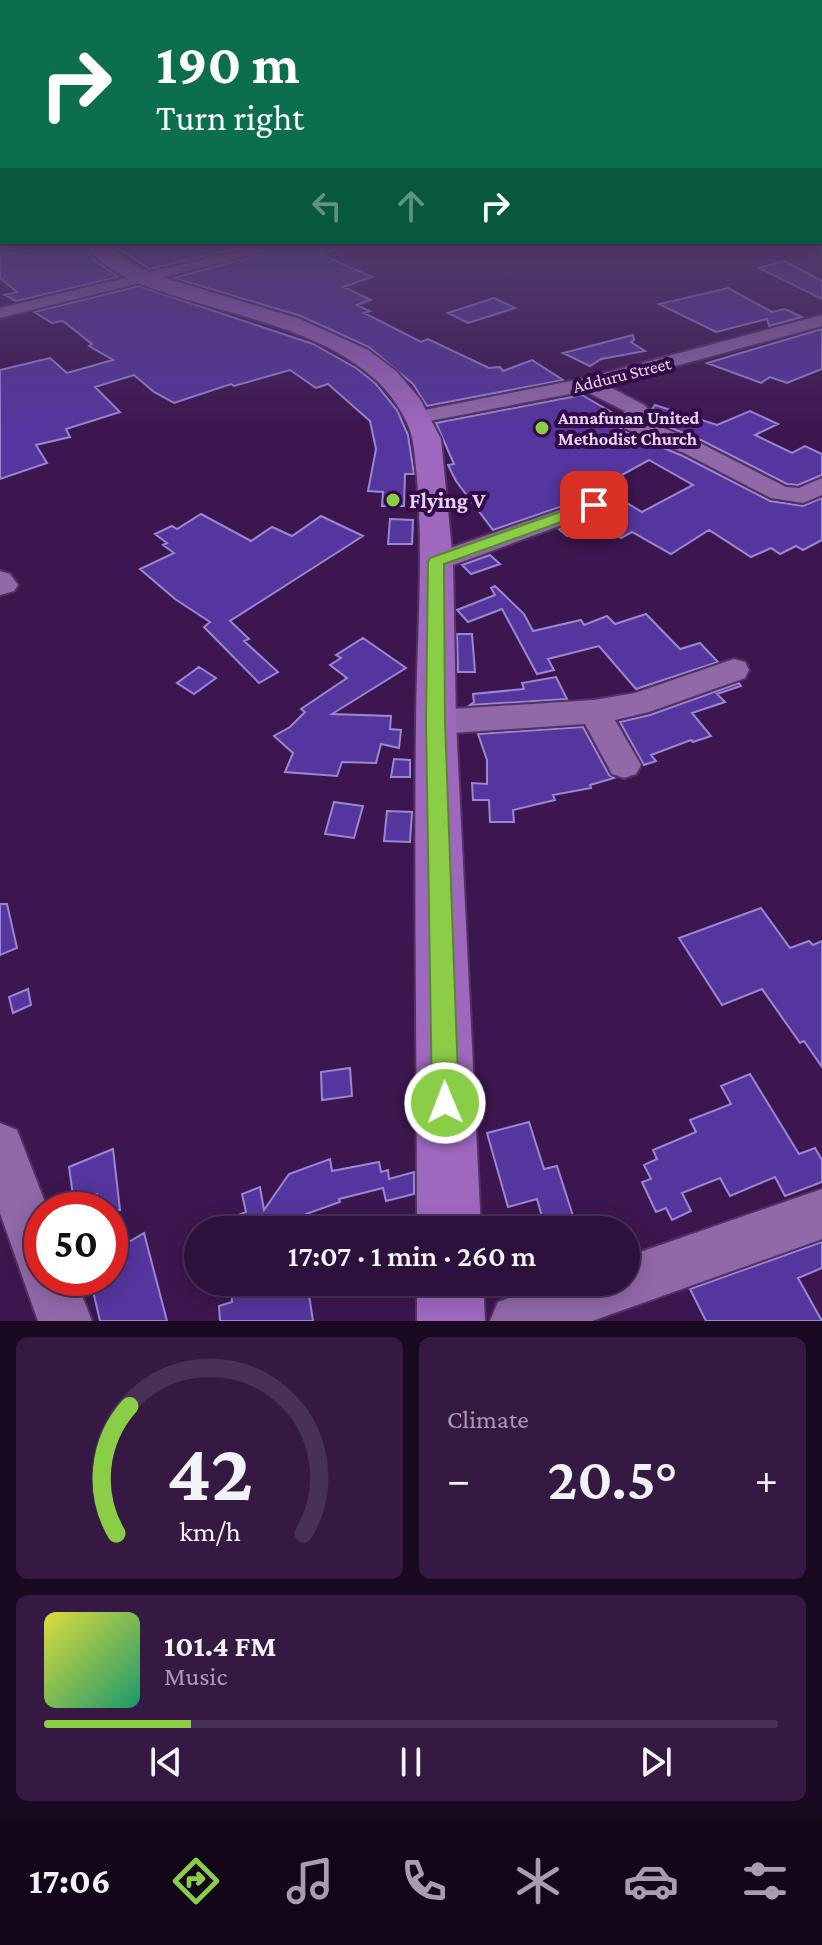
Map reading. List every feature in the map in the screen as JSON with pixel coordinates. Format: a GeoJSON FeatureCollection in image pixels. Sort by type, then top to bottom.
{"type":"FeatureCollection","features":[{"type":"Feature","properties":{"kind":"main road"},"geometry":{"type":"LineString","coordinates":[[229,306],[299,328],[360,353],[398,385],[419,417],[427,439],[436,562],[436,722],[449,1216]]}},
{"type":"Feature","properties":{"kind":"main road"},"geometry":{"type":"LineString","coordinates":[[450,1296],[451,1321]]}},
{"type":"Feature","properties":{"kind":"street"},"geometry":{"type":"LineString","coordinates":[[0,313],[30,306]]}},
{"type":"Feature","properties":{"kind":"street","name":"Adduru Street"},"geometry":{"type":"LineString","coordinates":[[419,417],[588,384],[822,320]]}},
{"type":"Feature","properties":{"kind":"street"},"geometry":{"type":"LineString","coordinates":[[588,384],[637,409],[630,420],[632,423],[692,448],[780,493],[803,496],[822,485]]}},
{"type":"Feature","properties":{"kind":"street"},"geometry":{"type":"LineString","coordinates":[[436,562],[594,505]]}},
{"type":"Feature","properties":{"kind":"street"},"geometry":{"type":"LineString","coordinates":[[436,722],[594,712],[638,704],[734,670]]}},
{"type":"Feature","properties":{"kind":"street"},"geometry":{"type":"LineString","coordinates":[[594,712],[624,765]]}},
{"type":"Feature","properties":{"kind":"street"},"geometry":{"type":"LineString","coordinates":[[0,1147],[24,1211]]}},
{"type":"Feature","properties":{"kind":"street"},"geometry":{"type":"LineString","coordinates":[[517,1321],[822,1214]]}},
{"type":"Feature","properties":{"kind":"street"},"geometry":{"type":"LineString","coordinates":[[56,1296],[65,1321]]}},
{"type":"Feature","properties":{"kind":"building"},"geometry":{"type":"Polygon","coordinates":[[[60,306],[198,306],[313,344],[356,368],[375,383],[397,410],[408,435],[414,474],[405,474],[404,506],[382,506],[383,492],[368,491],[376,449],[370,421],[328,384],[316,388],[290,370],[234,386],[231,384],[174,403],[154,392],[134,375],[95,387],[120,412],[66,429],[70,437],[36,445],[47,463],[0,479],[0,370],[50,358],[67,373],[113,360],[89,346],[92,344],[63,321],[52,323],[34,312],[60,306]]]}},
{"type":"Feature","properties":{"kind":"building"},"geometry":{"type":"Polygon","coordinates":[[[266,306],[358,306],[370,311],[364,313],[421,342],[428,339],[489,368],[500,367],[503,371],[532,360],[563,380],[427,406],[413,384],[369,347],[301,316],[266,306]]]}},
{"type":"Feature","properties":{"kind":"building"},"geometry":{"type":"Polygon","coordinates":[[[471,306],[515,308],[468,323],[448,313],[471,306]]]}},
{"type":"Feature","properties":{"kind":"building"},"geometry":{"type":"Polygon","coordinates":[[[662,306],[760,306],[772,312],[785,309],[802,317],[769,326],[767,319],[716,332],[662,306]]]}},
{"type":"Feature","properties":{"kind":"building"},"geometry":{"type":"Polygon","coordinates":[[[822,329],[822,369],[787,383],[770,377],[761,383],[707,363],[822,329]]]}},
{"type":"Feature","properties":{"kind":"building"},"geometry":{"type":"Polygon","coordinates":[[[633,335],[631,342],[645,351],[601,359],[590,366],[563,353],[633,335]]]}},
{"type":"Feature","properties":{"kind":"building"},"geometry":{"type":"Polygon","coordinates":[[[582,395],[618,416],[616,422],[623,431],[683,456],[770,501],[803,506],[822,498],[822,540],[803,550],[796,546],[780,554],[771,548],[751,557],[709,530],[671,554],[632,532],[621,538],[599,524],[567,536],[559,529],[606,512],[609,507],[606,498],[595,495],[493,530],[456,481],[448,465],[454,464],[436,423],[582,395]],[[649,460],[600,487],[642,512],[693,485],[649,460]]]}},
{"type":"Feature","properties":{"kind":"building"},"geometry":{"type":"Polygon","coordinates":[[[655,405],[717,425],[750,411],[778,424],[755,435],[792,453],[805,446],[822,454],[822,475],[798,485],[787,484],[701,440],[646,418],[655,405]]]}},
{"type":"Feature","properties":{"kind":"building"},"geometry":{"type":"Polygon","coordinates":[[[201,514],[251,541],[272,527],[292,536],[321,516],[363,536],[230,621],[249,639],[244,641],[278,672],[259,683],[204,627],[210,622],[175,599],[140,569],[174,553],[155,534],[172,526],[177,529],[201,514]]]}},
{"type":"Feature","properties":{"kind":"building"},"geometry":{"type":"Polygon","coordinates":[[[390,519],[413,520],[412,544],[388,544],[390,519]]]}},
{"type":"Feature","properties":{"kind":"building"},"geometry":{"type":"Polygon","coordinates":[[[490,555],[500,564],[471,574],[462,565],[490,555]]]}},
{"type":"Feature","properties":{"kind":"building"},"geometry":{"type":"Polygon","coordinates":[[[495,586],[524,614],[533,631],[581,620],[584,625],[607,616],[615,624],[646,614],[680,649],[700,643],[718,662],[636,689],[599,646],[548,659],[554,670],[537,674],[502,609],[468,622],[457,610],[495,595],[491,588],[495,586]]]}},
{"type":"Feature","properties":{"kind":"building"},"geometry":{"type":"Polygon","coordinates":[[[457,634],[472,634],[475,672],[458,672],[457,634]]]}},
{"type":"Feature","properties":{"kind":"building"},"geometry":{"type":"Polygon","coordinates":[[[363,638],[406,668],[332,714],[391,716],[390,729],[401,730],[399,748],[381,744],[376,763],[342,762],[337,776],[285,772],[293,753],[274,736],[290,727],[305,712],[301,709],[347,678],[330,665],[341,658],[336,655],[363,638]]]}},
{"type":"Feature","properties":{"kind":"building"},"geometry":{"type":"Polygon","coordinates":[[[199,667],[216,678],[194,694],[177,683],[199,667]]]}},
{"type":"Feature","properties":{"kind":"building"},"geometry":{"type":"Polygon","coordinates":[[[556,677],[567,699],[470,705],[474,702],[473,694],[524,689],[522,683],[556,677]]]}},
{"type":"Feature","properties":{"kind":"building"},"geometry":{"type":"Polygon","coordinates":[[[739,683],[741,686],[717,694],[725,702],[692,713],[711,736],[651,755],[656,761],[644,765],[620,722],[650,715],[739,683]]]}},
{"type":"Feature","properties":{"kind":"building"},"geometry":{"type":"Polygon","coordinates":[[[583,727],[609,775],[614,778],[590,785],[591,788],[553,795],[555,800],[513,810],[514,822],[490,822],[489,800],[473,800],[472,783],[487,784],[487,760],[478,734],[583,727]]]}},
{"type":"Feature","properties":{"kind":"building"},"geometry":{"type":"Polygon","coordinates":[[[394,759],[410,760],[410,777],[391,777],[394,759]]]}},
{"type":"Feature","properties":{"kind":"building"},"geometry":{"type":"Polygon","coordinates":[[[334,802],[363,806],[354,838],[325,834],[334,802]]]}},
{"type":"Feature","properties":{"kind":"building"},"geometry":{"type":"Polygon","coordinates":[[[387,811],[412,812],[410,842],[384,841],[387,811]]]}},
{"type":"Feature","properties":{"kind":"building"},"geometry":{"type":"Polygon","coordinates":[[[0,904],[7,904],[17,948],[0,955],[0,904]]]}},
{"type":"Feature","properties":{"kind":"building"},"geometry":{"type":"Polygon","coordinates":[[[761,908],[790,948],[809,941],[813,945],[822,941],[822,1067],[804,1041],[800,1043],[762,989],[722,1005],[679,938],[761,908]]]}},
{"type":"Feature","properties":{"kind":"building"},"geometry":{"type":"Polygon","coordinates":[[[28,989],[31,1005],[13,1013],[9,997],[28,989]]]}},
{"type":"Feature","properties":{"kind":"building"},"geometry":{"type":"Polygon","coordinates":[[[350,1068],[352,1096],[322,1100],[321,1072],[350,1068]]]}},
{"type":"Feature","properties":{"kind":"building"},"geometry":{"type":"Polygon","coordinates":[[[750,1074],[799,1154],[815,1148],[822,1160],[822,1182],[785,1196],[775,1177],[730,1196],[720,1178],[682,1193],[691,1211],[672,1220],[666,1208],[656,1212],[642,1182],[651,1179],[644,1165],[657,1159],[653,1150],[696,1132],[690,1120],[731,1104],[721,1086],[750,1074]]]}},
{"type":"Feature","properties":{"kind":"building"},"geometry":{"type":"Polygon","coordinates":[[[529,1122],[544,1169],[557,1166],[573,1216],[542,1216],[537,1199],[508,1207],[487,1133],[529,1122]]]}},
{"type":"Feature","properties":{"kind":"building"},"geometry":{"type":"Polygon","coordinates":[[[113,1149],[118,1192],[72,1192],[69,1167],[113,1149]]]}},
{"type":"Feature","properties":{"kind":"building"},"geometry":{"type":"Polygon","coordinates":[[[330,1159],[332,1171],[379,1162],[381,1172],[388,1170],[389,1179],[414,1172],[414,1194],[386,1201],[383,1188],[339,1199],[340,1202],[306,1216],[236,1216],[246,1212],[242,1194],[260,1187],[264,1210],[289,1174],[330,1159]]]}},
{"type":"Feature","properties":{"kind":"building"},"geometry":{"type":"Polygon","coordinates":[[[144,1233],[167,1321],[100,1321],[94,1296],[128,1296],[128,1242],[144,1233]]]}},
{"type":"Feature","properties":{"kind":"building"},"geometry":{"type":"Polygon","coordinates":[[[822,1242],[822,1268],[798,1278],[822,1321],[706,1321],[690,1289],[822,1242]]]}},
{"type":"Feature","properties":{"kind":"building"},"geometry":{"type":"Polygon","coordinates":[[[232,1296],[309,1296],[313,1321],[220,1321],[219,1306],[232,1302],[232,1296]]]}},
{"type":"Feature","properties":{"kind":"place","name":"Annafunan United Methodist Church"},"geometry":{"type":"Point","coordinates":[542,428]}},
{"type":"Feature","properties":{"kind":"place","name":"Flying V"},"geometry":{"type":"Point","coordinates":[393,500]}},
{"type":"Feature","properties":{"kind":"route"},"geometry":{"type":"LineString","coordinates":[[445,1103],[436,722],[436,562],[594,505]]}}]}
